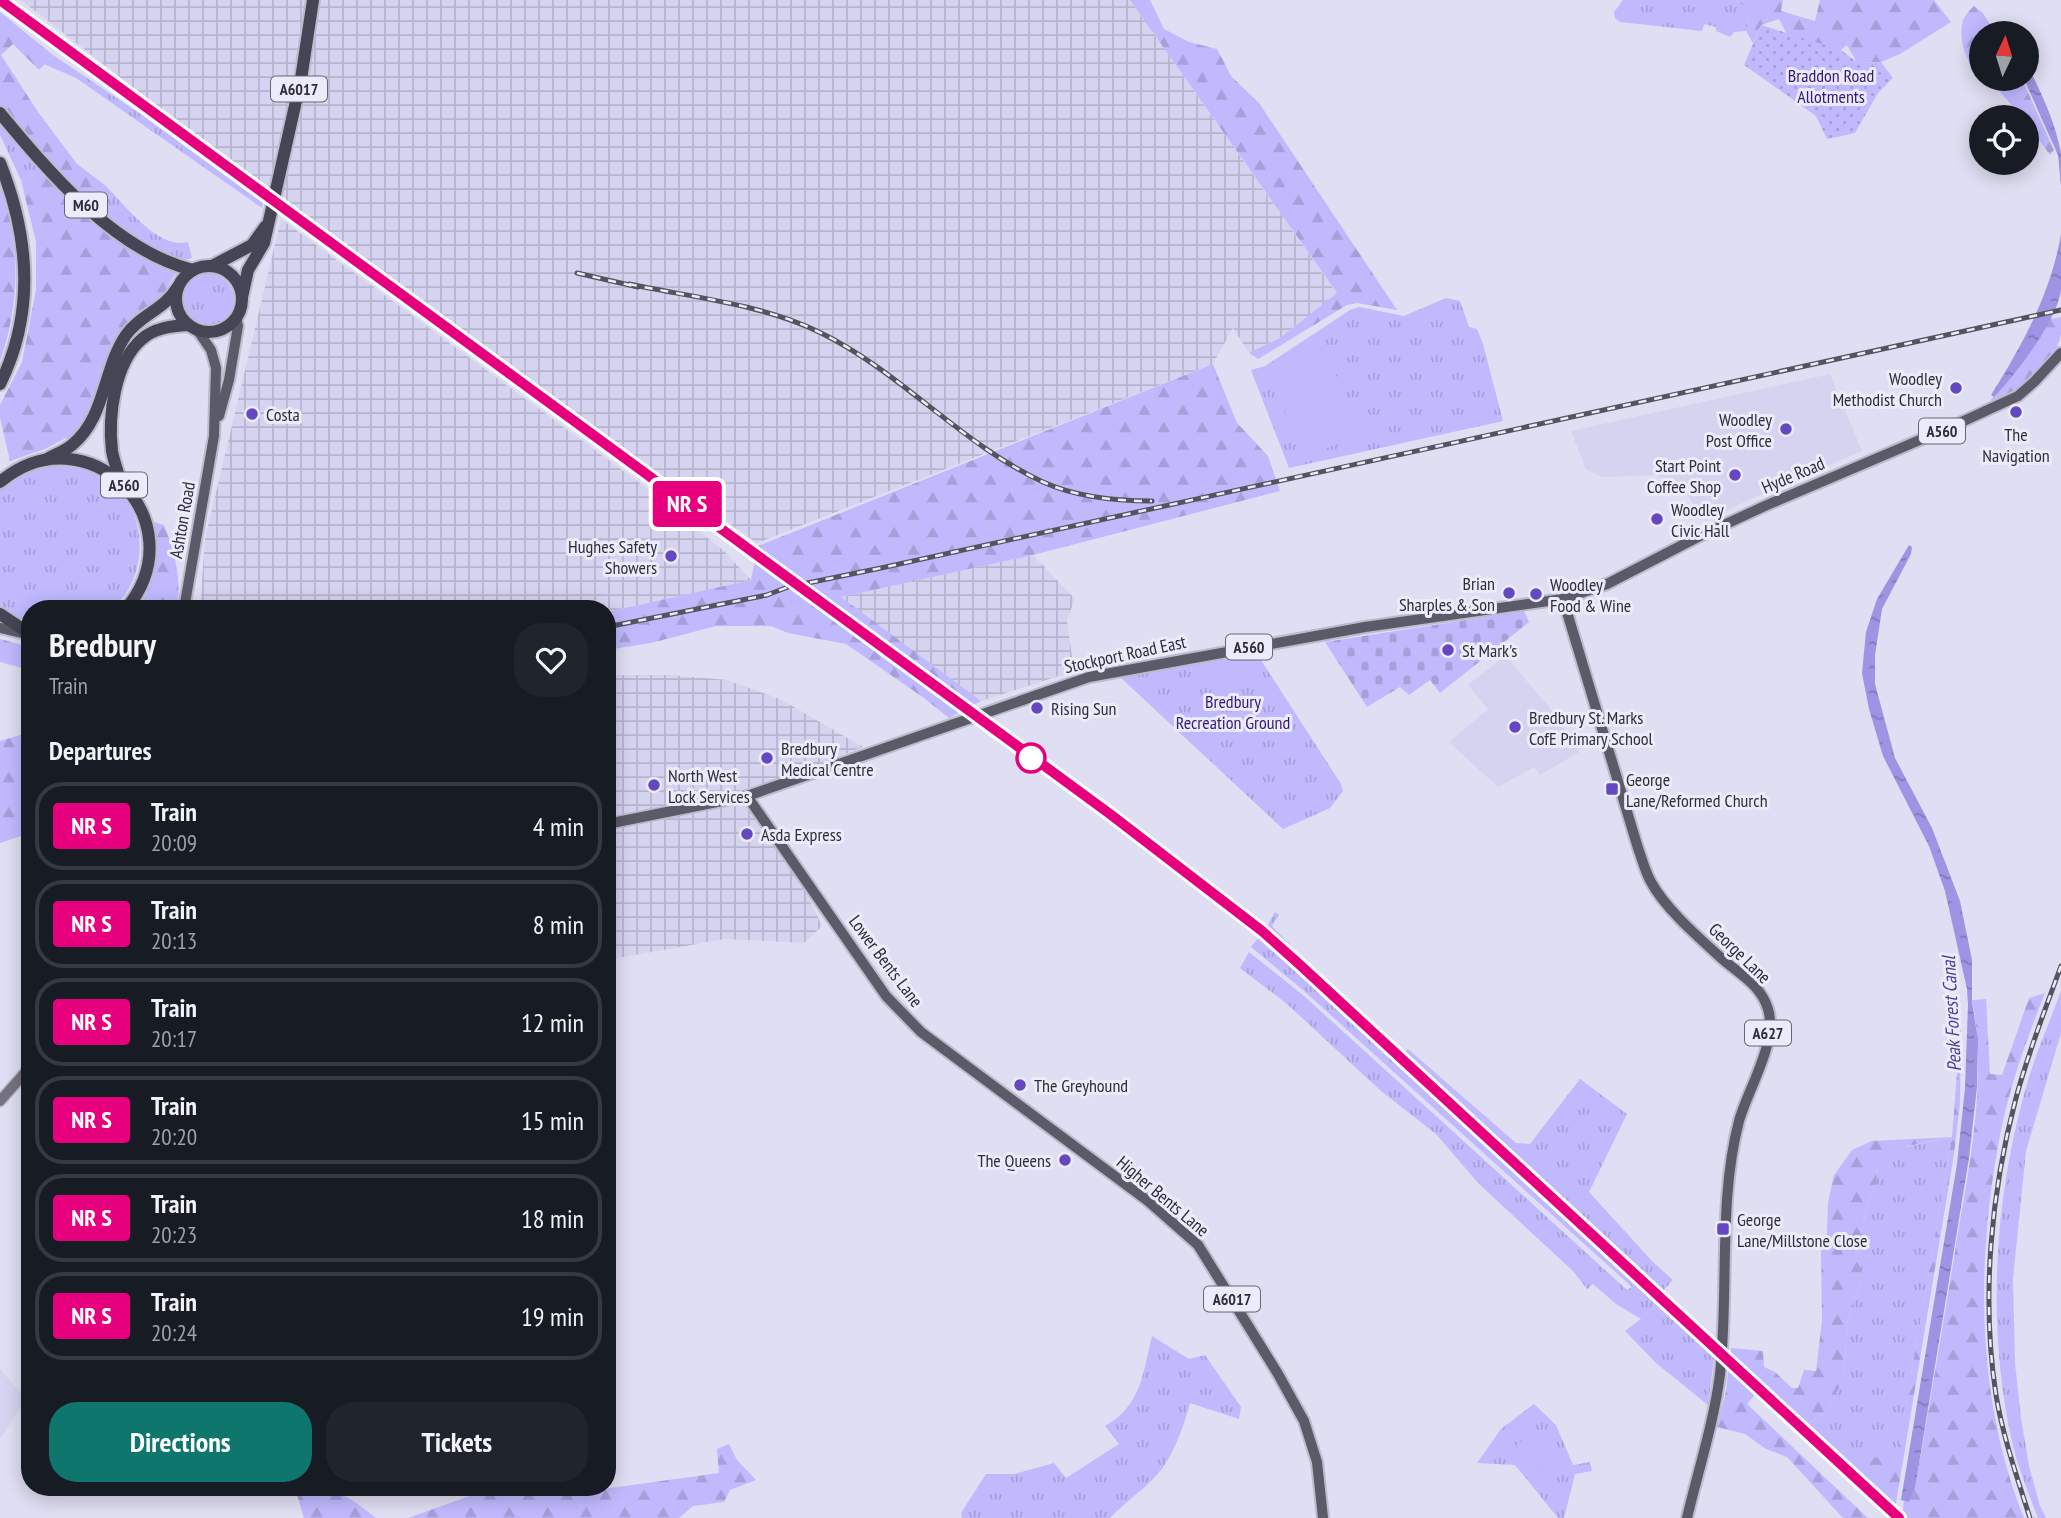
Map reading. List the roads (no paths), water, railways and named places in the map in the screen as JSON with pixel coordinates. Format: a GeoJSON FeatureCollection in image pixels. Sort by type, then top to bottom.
{"type":"FeatureCollection","features":[{"type":"Feature","properties":{"kind":"highway","name":"A6017"},"geometry":{"type":"LineString","coordinates":[[242,297],[248,270],[264,243],[301,79],[313,0]]}},
{"type":"Feature","properties":{"kind":"highway","name":"M60"},"geometry":{"type":"LineString","coordinates":[[0,113],[38,159],[103,220],[137,246],[165,262],[193,270]]}},
{"type":"Feature","properties":{"kind":"highway"},"geometry":{"type":"LineString","coordinates":[[0,163],[12,192],[22,235],[25,274],[17,342],[0,384]]}},
{"type":"Feature","properties":{"kind":"highway","name":"A6017"},"geometry":{"type":"LineString","coordinates":[[212,266],[252,245],[267,223]]}},
{"type":"Feature","properties":{"kind":"highway"},"geometry":{"type":"LineString","coordinates":[[193,270],[212,266],[229,273],[240,288],[242,297],[236,317]]}},
{"type":"Feature","properties":{"kind":"highway","name":"A560"},"geometry":{"type":"LineString","coordinates":[[0,482],[20,468],[68,448],[82,436],[102,398],[120,345],[139,321],[171,298],[186,274],[193,270]]}},
{"type":"Feature","properties":{"kind":"highway"},"geometry":{"type":"LineString","coordinates":[[177,288],[176,308],[193,328]]}},
{"type":"Feature","properties":{"kind":"highway","name":"A560"},"geometry":{"type":"LineString","coordinates":[[121,483],[114,460],[112,428],[113,406],[123,366],[142,339],[155,331],[193,328],[218,331],[228,326],[236,317]]}},
{"type":"Feature","properties":{"kind":"highway","name":"A560"},"geometry":{"type":"LineString","coordinates":[[48,458],[86,463],[101,468],[132,494],[143,514],[150,545],[144,582],[132,600]]}},
{"type":"Feature","properties":{"kind":"highway"},"geometry":{"type":"LineString","coordinates":[[0,614],[21,628]]}},
{"type":"Feature","properties":{"kind":"main road","name":"Ashton Road"},"geometry":{"type":"LineString","coordinates":[[186,600],[214,436],[229,380],[238,326],[236,317]]}},
{"type":"Feature","properties":{"kind":"main road","name":"Ashton Road"},"geometry":{"type":"LineString","coordinates":[[193,328],[211,350],[216,368],[214,436]]}},
{"type":"Feature","properties":{"kind":"main road","name":"Hyde Road"},"geometry":{"type":"LineString","coordinates":[[1526,605],[1563,599],[1607,584],[1767,505],[1989,410],[2018,396],[2061,353]]}},
{"type":"Feature","properties":{"kind":"main road","name":"George Lane"},"geometry":{"type":"LineString","coordinates":[[1563,599],[1637,848],[1651,883],[1676,915],[1751,982],[1768,1011],[1769,1030],[1761,1063],[1740,1119],[1733,1150],[1720,1374],[1714,1409],[1686,1518]]}},
{"type":"Feature","properties":{"kind":"main road","name":"Stockport Road East"},"geometry":{"type":"LineString","coordinates":[[747,796],[1089,677],[1365,627],[1526,605]]}},
{"type":"Feature","properties":{"kind":"main road"},"geometry":{"type":"LineString","coordinates":[[0,628],[21,632]]}},
{"type":"Feature","properties":{"kind":"main road","name":"A560"},"geometry":{"type":"LineString","coordinates":[[616,822],[747,796]]}},
{"type":"Feature","properties":{"kind":"main road","name":"Lower Bents Lane"},"geometry":{"type":"LineString","coordinates":[[747,796],[886,996],[902,1014],[921,1032],[1065,1140]]}},
{"type":"Feature","properties":{"kind":"main road"},"geometry":{"type":"LineString","coordinates":[[0,1101],[21,1077]]}},
{"type":"Feature","properties":{"kind":"main road","name":"Higher Bents Lane"},"geometry":{"type":"LineString","coordinates":[[1065,1140],[1148,1201],[1198,1245],[1304,1421],[1317,1462],[1323,1518]]}},
{"type":"Feature","properties":{"kind":"water"},"geometry":{"type":"Polygon","coordinates":[[[2039,90],[2061,153],[2061,186],[2058,155],[2039,113],[2039,105],[2036,105],[2029,91],[2039,90]]]}},
{"type":"Feature","properties":{"kind":"water"},"geometry":{"type":"Polygon","coordinates":[[[2061,234],[2061,289],[2058,302],[2044,331],[2024,361],[1994,397],[1991,395],[2025,337],[2043,297],[2061,234]]]}},
{"type":"Feature","properties":{"kind":"water"},"geometry":{"type":"Polygon","coordinates":[[[1909,545],[1912,547],[1911,554],[1882,609],[1875,655],[1875,684],[1895,758],[1932,828],[1960,901],[1972,960],[1972,1002],[1978,1040],[1977,1087],[1969,1158],[1915,1488],[1909,1502],[1901,1500],[1957,1164],[1965,1088],[1968,1005],[1967,989],[1945,891],[1929,846],[1883,756],[1862,673],[1866,632],[1877,599],[1909,545]]]}},
{"type":"Feature","properties":{"kind":"railway"},"geometry":{"type":"LineString","coordinates":[[0,0],[1110,814],[1262,931],[1640,1278]]}},
{"type":"Feature","properties":{"kind":"railway"},"geometry":{"type":"LineString","coordinates":[[577,273],[638,287]]}},
{"type":"Feature","properties":{"kind":"railway"},"geometry":{"type":"LineString","coordinates":[[629,284],[726,302],[797,322],[849,348],[985,448],[1043,482],[1096,497],[1152,501]]}},
{"type":"Feature","properties":{"kind":"railway"},"geometry":{"type":"LineString","coordinates":[[616,625],[767,595],[788,587],[2061,310]]}},
{"type":"Feature","properties":{"kind":"railway"},"geometry":{"type":"LineString","coordinates":[[2030,1518],[2006,1442],[1996,1395],[1989,1320],[1991,1245],[2000,1170],[2016,1098],[2061,966]]}},
{"type":"Feature","properties":{"kind":"railway"},"geometry":{"type":"LineString","coordinates":[[1760,1389],[1899,1518]]}},
{"type":"Feature","properties":{"kind":"train"},"geometry":{"type":"LineString","coordinates":[[0,0],[1110,814],[1262,931],[1899,1518]]}},
{"type":"Feature","properties":{"kind":"place","name":"Woodley Methodist Church"},"geometry":{"type":"Point","coordinates":[1956,388]}},
{"type":"Feature","properties":{"kind":"place","name":"The Navigation"},"geometry":{"type":"Point","coordinates":[2016,412]}},
{"type":"Feature","properties":{"kind":"place","name":"Costa"},"geometry":{"type":"Point","coordinates":[252,414]}},
{"type":"Feature","properties":{"kind":"place","name":"Woodley Post Office"},"geometry":{"type":"Point","coordinates":[1786,429]}},
{"type":"Feature","properties":{"kind":"place","name":"Start Point Coffee Shop"},"geometry":{"type":"Point","coordinates":[1735,475]}},
{"type":"Feature","properties":{"kind":"place","name":"Woodley Civic Hall"},"geometry":{"type":"Point","coordinates":[1657,519]}},
{"type":"Feature","properties":{"kind":"place","name":"Hughes Safety Showers"},"geometry":{"type":"Point","coordinates":[671,556]}},
{"type":"Feature","properties":{"kind":"place","name":"Brian Sharples & Son"},"geometry":{"type":"Point","coordinates":[1509,593]}},
{"type":"Feature","properties":{"kind":"place","name":"Woodley Food & Wine"},"geometry":{"type":"Point","coordinates":[1536,594]}},
{"type":"Feature","properties":{"kind":"place","name":"St Mark's"},"geometry":{"type":"Point","coordinates":[1448,650]}},
{"type":"Feature","properties":{"kind":"place","name":"Rising Sun"},"geometry":{"type":"Point","coordinates":[1037,708]}},
{"type":"Feature","properties":{"kind":"place","name":"Bredbury St. Marks CofE Primary School"},"geometry":{"type":"Point","coordinates":[1515,727]}},
{"type":"Feature","properties":{"kind":"place","name":"Bredbury Medical Centre"},"geometry":{"type":"Point","coordinates":[767,758]}},
{"type":"Feature","properties":{"kind":"place","name":"North West Lock Services"},"geometry":{"type":"Point","coordinates":[654,785]}},
{"type":"Feature","properties":{"kind":"place","name":"George Lane/Reformed Church"},"geometry":{"type":"Point","coordinates":[1612,789]}},
{"type":"Feature","properties":{"kind":"place","name":"Asda Express"},"geometry":{"type":"Point","coordinates":[747,834]}},
{"type":"Feature","properties":{"kind":"place","name":"The Greyhound"},"geometry":{"type":"Point","coordinates":[1020,1085]}},
{"type":"Feature","properties":{"kind":"place","name":"The Queens"},"geometry":{"type":"Point","coordinates":[1065,1160]}},
{"type":"Feature","properties":{"kind":"place","name":"George Lane/Millstone Close"},"geometry":{"type":"Point","coordinates":[1723,1229]}},
{"type":"Feature","properties":{"kind":"park label","name":"Braddon Road Allotments"},"geometry":{"type":"Point","coordinates":[1831,85]}},
{"type":"Feature","properties":{"kind":"park label","name":"Bredbury Recreation Ground"},"geometry":{"type":"Point","coordinates":[1233,711]}},
{"type":"Feature","properties":{"kind":"water label","name":"Peak Forest Canal"},"geometry":{"type":"Point","coordinates":[1951,1014]}}]}
